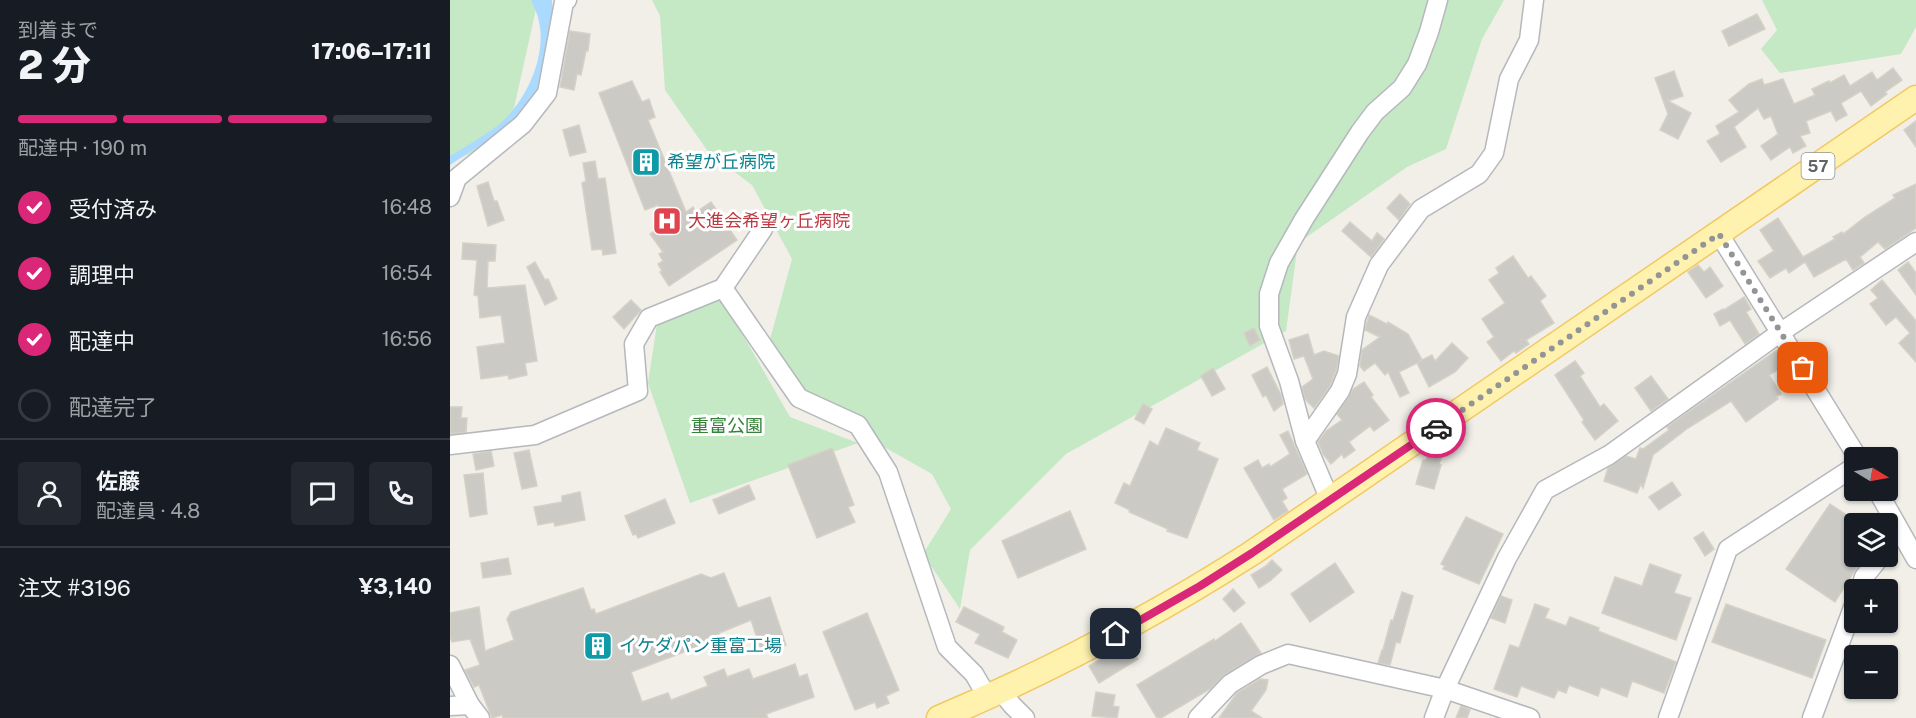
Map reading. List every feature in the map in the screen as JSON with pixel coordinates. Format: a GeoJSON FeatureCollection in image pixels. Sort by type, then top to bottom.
{"type":"FeatureCollection","features":[{"type":"Feature","properties":{"kind":"main road","name":"57"},"geometry":{"type":"LineString","coordinates":[[939,718],[994,694],[1116,634],[1252,553],[1719,234],[1913,105]]}},
{"type":"Feature","properties":{"kind":"street"},"geometry":{"type":"LineString","coordinates":[[450,197],[457,178],[523,124],[547,93],[564,3],[567,0]]}},
{"type":"Feature","properties":{"kind":"street"},"geometry":{"type":"LineString","coordinates":[[1330,500],[1305,441],[1289,381],[1269,326],[1269,294],[1279,263],[1304,219],[1360,132],[1375,112],[1402,88],[1417,64],[1438,0]]}},
{"type":"Feature","properties":{"kind":"street"},"geometry":{"type":"LineString","coordinates":[[1305,441],[1340,392],[1347,374],[1356,317],[1378,265],[1421,209],[1479,174],[1494,153],[1509,79],[1529,40],[1534,0]]}},
{"type":"Feature","properties":{"kind":"street"},"geometry":{"type":"LineString","coordinates":[[450,445],[535,435],[638,391],[634,344],[649,318],[723,288],[763,229]]}},
{"type":"Feature","properties":{"kind":"street"},"geometry":{"type":"LineString","coordinates":[[1719,234],[1851,447]]}},
{"type":"Feature","properties":{"kind":"street"},"geometry":{"type":"LineString","coordinates":[[1434,718],[1445,689],[1508,558],[1545,490],[1615,451],[1781,332],[1916,243]]}},
{"type":"Feature","properties":{"kind":"street"},"geometry":{"type":"LineString","coordinates":[[723,288],[799,398],[858,425],[888,472],[947,647],[994,694],[1012,705],[1025,718]]}},
{"type":"Feature","properties":{"kind":"street"},"geometry":{"type":"LineString","coordinates":[[1668,718],[1728,549],[1844,474]]}},
{"type":"Feature","properties":{"kind":"street"},"geometry":{"type":"LineString","coordinates":[[1883,501],[1916,559]]}},
{"type":"Feature","properties":{"kind":"street"},"geometry":{"type":"LineString","coordinates":[[1898,547],[1906,542]]}},
{"type":"Feature","properties":{"kind":"street"},"geometry":{"type":"LineString","coordinates":[[1812,718],[1844,631]]}},
{"type":"Feature","properties":{"kind":"street"},"geometry":{"type":"LineString","coordinates":[[1198,718],[1230,684],[1261,665],[1288,654],[1445,689],[1530,718]]}},
{"type":"Feature","properties":{"kind":"street"},"geometry":{"type":"LineString","coordinates":[[450,665],[475,711]]}},
{"type":"Feature","properties":{"kind":"street"},"geometry":{"type":"LineString","coordinates":[[450,706],[475,711]]}},
{"type":"Feature","properties":{"kind":"green space"},"geometry":{"type":"Polygon","coordinates":[[[450,0],[536,0],[536,9],[508,135],[450,163],[450,0]]]}},
{"type":"Feature","properties":{"kind":"green space"},"geometry":{"type":"Polygon","coordinates":[[[652,0],[1504,0],[1482,39],[1446,149],[1407,167],[1298,243],[1286,331],[1066,454],[970,550],[960,609],[923,554],[951,509],[932,474],[824,413],[766,354],[792,259],[752,185],[709,153],[665,90],[660,16],[652,0]]]}},
{"type":"Feature","properties":{"kind":"green space"},"geometry":{"type":"Polygon","coordinates":[[[1762,0],[1916,0],[1916,27],[1901,54],[1780,73],[1761,49],[1777,30],[1762,0]]]}},
{"type":"Feature","properties":{"kind":"green space","name":"重富公園"},"geometry":{"type":"Polygon","coordinates":[[[721,297],[790,417],[858,443],[690,503],[648,383],[657,324],[721,297]]]}},
{"type":"Feature","properties":{"kind":"water"},"geometry":{"type":"Polygon","coordinates":[[[531,0],[552,0],[554,30],[540,95],[506,133],[474,149],[450,165],[450,156],[507,117],[525,93],[532,79],[540,50],[541,36],[536,11],[531,0]]]}},
{"type":"Feature","properties":{"kind":"building"},"geometry":{"type":"Polygon","coordinates":[[[1757,14],[1765,29],[1729,46],[1722,31],[1757,14]]]}},
{"type":"Feature","properties":{"kind":"building"},"geometry":{"type":"Polygon","coordinates":[[[570,31],[590,34],[588,51],[586,51],[581,75],[577,74],[574,90],[560,87],[570,31]]]}},
{"type":"Feature","properties":{"kind":"building"},"geometry":{"type":"Polygon","coordinates":[[[1893,68],[1902,80],[1871,106],[1861,91],[1841,103],[1847,115],[1836,121],[1831,111],[1806,121],[1810,133],[1800,136],[1806,146],[1793,153],[1790,147],[1771,160],[1761,146],[1778,134],[1771,116],[1764,119],[1758,108],[1734,127],[1746,147],[1721,162],[1707,141],[1720,134],[1716,126],[1739,112],[1729,100],[1749,84],[1762,79],[1764,85],[1783,79],[1794,104],[1815,95],[1812,89],[1844,75],[1850,86],[1872,72],[1877,80],[1893,68]]]}},
{"type":"Feature","properties":{"kind":"building"},"geometry":{"type":"Polygon","coordinates":[[[1674,71],[1683,96],[1668,101],[1691,113],[1678,139],[1660,130],[1668,114],[1655,78],[1674,71]]]}},
{"type":"Feature","properties":{"kind":"building"},"geometry":{"type":"Polygon","coordinates":[[[632,81],[642,102],[649,99],[655,117],[648,120],[686,212],[693,207],[696,212],[711,202],[737,240],[669,286],[658,264],[663,261],[659,254],[663,252],[650,234],[666,223],[658,205],[645,210],[599,93],[632,81]]]}},
{"type":"Feature","properties":{"kind":"building"},"geometry":{"type":"Polygon","coordinates":[[[1916,121],[1916,147],[1904,130],[1916,121]]]}},
{"type":"Feature","properties":{"kind":"building"},"geometry":{"type":"Polygon","coordinates":[[[579,125],[586,152],[570,156],[563,130],[579,125]]]}},
{"type":"Feature","properties":{"kind":"building"},"geometry":{"type":"Polygon","coordinates":[[[595,161],[598,179],[605,178],[616,253],[603,255],[602,249],[592,250],[582,183],[586,181],[583,163],[595,161]]]}},
{"type":"Feature","properties":{"kind":"building"},"geometry":{"type":"Polygon","coordinates":[[[488,182],[494,201],[497,201],[504,220],[488,226],[477,186],[488,182]]]}},
{"type":"Feature","properties":{"kind":"building"},"geometry":{"type":"Polygon","coordinates":[[[1916,184],[1916,228],[1885,249],[1878,242],[1860,257],[1864,263],[1853,270],[1846,259],[1814,277],[1805,262],[1789,273],[1786,268],[1770,278],[1758,261],[1774,251],[1760,230],[1778,218],[1803,257],[1835,239],[1833,237],[1842,232],[1843,234],[1895,198],[1893,195],[1916,184]]]}},
{"type":"Feature","properties":{"kind":"building"},"geometry":{"type":"Polygon","coordinates":[[[1400,194],[1410,204],[1399,220],[1387,208],[1400,194]]]}},
{"type":"Feature","properties":{"kind":"building"},"geometry":{"type":"Polygon","coordinates":[[[1350,222],[1372,241],[1377,233],[1384,239],[1371,257],[1342,231],[1350,222]]]}},
{"type":"Feature","properties":{"kind":"building"},"geometry":{"type":"Polygon","coordinates":[[[463,243],[496,245],[495,261],[488,261],[487,288],[525,285],[537,361],[525,363],[527,375],[509,379],[508,375],[481,379],[477,347],[505,343],[501,315],[480,318],[478,296],[474,295],[477,260],[462,259],[463,243]]]}},
{"type":"Feature","properties":{"kind":"building"},"geometry":{"type":"Polygon","coordinates":[[[1513,256],[1528,278],[1531,276],[1546,296],[1540,301],[1554,323],[1526,340],[1529,344],[1516,353],[1514,351],[1501,361],[1487,342],[1494,337],[1482,319],[1505,303],[1489,280],[1499,273],[1496,268],[1513,256]]]}},
{"type":"Feature","properties":{"kind":"building"},"geometry":{"type":"Polygon","coordinates":[[[535,262],[545,280],[548,279],[557,299],[545,305],[527,267],[535,262]]]}},
{"type":"Feature","properties":{"kind":"building"},"geometry":{"type":"Polygon","coordinates":[[[1908,262],[1916,273],[1916,295],[1898,270],[1908,262]]]}},
{"type":"Feature","properties":{"kind":"building"},"geometry":{"type":"Polygon","coordinates":[[[1698,265],[1704,272],[1710,267],[1723,286],[1706,298],[1688,272],[1698,265]]]}},
{"type":"Feature","properties":{"kind":"building"},"geometry":{"type":"Polygon","coordinates":[[[1882,280],[1916,321],[1916,362],[1899,343],[1910,333],[1896,317],[1886,325],[1870,304],[1878,298],[1871,290],[1882,280]]]}},
{"type":"Feature","properties":{"kind":"building"},"geometry":{"type":"Polygon","coordinates":[[[1744,297],[1751,309],[1746,312],[1759,334],[1745,344],[1730,320],[1720,326],[1714,314],[1744,297]]]}},
{"type":"Feature","properties":{"kind":"building"},"geometry":{"type":"Polygon","coordinates":[[[631,300],[641,310],[624,329],[613,317],[631,300]]]}},
{"type":"Feature","properties":{"kind":"building"},"geometry":{"type":"Polygon","coordinates":[[[1369,315],[1387,324],[1388,322],[1408,334],[1422,360],[1432,355],[1435,361],[1452,343],[1468,358],[1455,372],[1429,387],[1417,363],[1399,372],[1409,393],[1400,397],[1388,372],[1385,375],[1375,363],[1364,371],[1360,366],[1362,350],[1380,337],[1365,330],[1369,315]]]}},
{"type":"Feature","properties":{"kind":"building"},"geometry":{"type":"Polygon","coordinates":[[[1254,328],[1260,340],[1250,346],[1244,333],[1254,328]]]}},
{"type":"Feature","properties":{"kind":"building"},"geometry":{"type":"Polygon","coordinates":[[[1308,334],[1314,355],[1324,351],[1339,356],[1330,386],[1314,408],[1305,399],[1302,387],[1313,379],[1304,356],[1294,359],[1289,340],[1308,334]]]}},
{"type":"Feature","properties":{"kind":"building"},"geometry":{"type":"Polygon","coordinates":[[[1777,350],[1786,365],[1769,375],[1781,394],[1776,397],[1778,399],[1746,422],[1731,401],[1688,428],[1653,455],[1643,488],[1641,484],[1637,493],[1604,481],[1608,468],[1626,456],[1636,459],[1640,448],[1643,449],[1669,430],[1667,427],[1777,350]]]}},
{"type":"Feature","properties":{"kind":"building"},"geometry":{"type":"Polygon","coordinates":[[[1575,361],[1584,373],[1580,376],[1600,407],[1604,404],[1618,421],[1595,440],[1555,375],[1575,361]]]}},
{"type":"Feature","properties":{"kind":"building"},"geometry":{"type":"Polygon","coordinates":[[[1267,367],[1283,404],[1274,411],[1266,395],[1263,397],[1252,375],[1267,367]]]}},
{"type":"Feature","properties":{"kind":"building"},"geometry":{"type":"Polygon","coordinates":[[[1213,368],[1225,389],[1212,396],[1201,376],[1213,368]]]}},
{"type":"Feature","properties":{"kind":"building"},"geometry":{"type":"Polygon","coordinates":[[[1651,376],[1668,399],[1651,411],[1635,388],[1651,376]]]}},
{"type":"Feature","properties":{"kind":"building"},"geometry":{"type":"Polygon","coordinates":[[[1364,382],[1373,395],[1371,397],[1389,420],[1374,431],[1370,426],[1349,442],[1355,450],[1344,458],[1342,454],[1331,464],[1323,454],[1318,442],[1326,431],[1342,420],[1337,414],[1353,389],[1364,382]]]}},
{"type":"Feature","properties":{"kind":"building"},"geometry":{"type":"Polygon","coordinates":[[[1143,404],[1152,409],[1144,424],[1135,419],[1143,404]]]}},
{"type":"Feature","properties":{"kind":"building"},"geometry":{"type":"Polygon","coordinates":[[[450,407],[462,407],[461,418],[467,418],[466,432],[450,434],[450,407]]]}},
{"type":"Feature","properties":{"kind":"building"},"geometry":{"type":"Polygon","coordinates":[[[1166,428],[1200,443],[1197,450],[1218,459],[1187,538],[1167,531],[1168,529],[1129,512],[1130,510],[1115,503],[1124,483],[1130,486],[1150,441],[1158,446],[1166,428]]]}},
{"type":"Feature","properties":{"kind":"building"},"geometry":{"type":"Polygon","coordinates":[[[1288,431],[1307,474],[1282,489],[1287,498],[1282,501],[1288,511],[1274,520],[1244,468],[1258,460],[1262,468],[1269,464],[1270,467],[1290,454],[1280,435],[1288,431]]]}},
{"type":"Feature","properties":{"kind":"building"},"geometry":{"type":"Polygon","coordinates":[[[832,448],[854,505],[848,507],[855,522],[817,538],[788,465],[832,448]]]}},
{"type":"Feature","properties":{"kind":"building"},"geometry":{"type":"Polygon","coordinates":[[[1431,448],[1443,453],[1434,489],[1416,484],[1423,460],[1426,460],[1431,448]]]}},
{"type":"Feature","properties":{"kind":"building"},"geometry":{"type":"Polygon","coordinates":[[[529,450],[537,486],[522,489],[514,453],[529,450]]]}},
{"type":"Feature","properties":{"kind":"building"},"geometry":{"type":"Polygon","coordinates":[[[491,451],[494,466],[476,470],[473,454],[491,451]]]}},
{"type":"Feature","properties":{"kind":"building"},"geometry":{"type":"Polygon","coordinates":[[[483,473],[487,514],[470,517],[464,475],[483,473]]]}},
{"type":"Feature","properties":{"kind":"building"},"geometry":{"type":"Polygon","coordinates":[[[1672,482],[1681,495],[1659,510],[1649,497],[1672,482]]]}},
{"type":"Feature","properties":{"kind":"building"},"geometry":{"type":"Polygon","coordinates":[[[749,485],[755,499],[719,514],[713,500],[749,485]]]}},
{"type":"Feature","properties":{"kind":"building"},"geometry":{"type":"Polygon","coordinates":[[[580,492],[585,520],[555,526],[554,522],[538,525],[534,507],[562,502],[562,496],[580,492]]]}},
{"type":"Feature","properties":{"kind":"building"},"geometry":{"type":"Polygon","coordinates":[[[665,499],[675,523],[638,538],[636,534],[633,535],[625,516],[665,499]]]}},
{"type":"Feature","properties":{"kind":"building"},"geometry":{"type":"Polygon","coordinates":[[[1830,504],[1844,513],[1844,567],[1857,567],[1849,579],[1844,579],[1844,588],[1835,602],[1786,569],[1830,504]]]}},
{"type":"Feature","properties":{"kind":"building"},"geometry":{"type":"Polygon","coordinates":[[[1070,511],[1086,549],[1018,578],[1002,541],[1070,511]]]}},
{"type":"Feature","properties":{"kind":"building"},"geometry":{"type":"Polygon","coordinates":[[[1466,517],[1503,534],[1479,584],[1443,569],[1445,566],[1441,564],[1466,517]]]}},
{"type":"Feature","properties":{"kind":"building"},"geometry":{"type":"Polygon","coordinates":[[[1703,532],[1714,549],[1705,556],[1694,538],[1703,532]]]}},
{"type":"Feature","properties":{"kind":"building"},"geometry":{"type":"Polygon","coordinates":[[[508,558],[511,574],[483,578],[481,563],[508,558]]]}},
{"type":"Feature","properties":{"kind":"building"},"geometry":{"type":"Polygon","coordinates":[[[1272,560],[1282,570],[1259,588],[1251,575],[1272,560]]]}},
{"type":"Feature","properties":{"kind":"building"},"geometry":{"type":"Polygon","coordinates":[[[1335,563],[1354,592],[1310,622],[1291,594],[1335,563]]]}},
{"type":"Feature","properties":{"kind":"building"},"geometry":{"type":"Polygon","coordinates":[[[1650,564],[1681,575],[1674,593],[1691,598],[1676,640],[1602,613],[1615,577],[1642,586],[1650,564]]]}},
{"type":"Feature","properties":{"kind":"building","name":"イケダパン重富工場"},"geometry":{"type":"Polygon","coordinates":[[[724,573],[738,608],[770,597],[786,645],[762,653],[751,620],[719,633],[721,638],[631,672],[642,702],[668,693],[671,700],[708,686],[704,677],[724,669],[727,677],[749,669],[753,679],[795,664],[799,677],[807,674],[814,697],[766,714],[768,718],[503,718],[502,715],[492,718],[479,685],[474,687],[465,670],[480,665],[470,639],[452,642],[450,637],[450,613],[479,607],[485,651],[514,640],[507,619],[511,612],[583,588],[591,610],[594,609],[596,614],[701,574],[711,578],[724,573]]]}},
{"type":"Feature","properties":{"kind":"building"},"geometry":{"type":"Polygon","coordinates":[[[1233,589],[1245,603],[1234,612],[1223,599],[1233,589]]]}},
{"type":"Feature","properties":{"kind":"building"},"geometry":{"type":"Polygon","coordinates":[[[1402,592],[1413,596],[1400,643],[1396,642],[1390,665],[1378,663],[1391,620],[1393,621],[1402,592]]]}},
{"type":"Feature","properties":{"kind":"building"},"geometry":{"type":"Polygon","coordinates":[[[1501,596],[1512,600],[1505,623],[1491,618],[1501,596]]]}},
{"type":"Feature","properties":{"kind":"building"},"geometry":{"type":"Polygon","coordinates":[[[1535,604],[1549,609],[1545,618],[1566,626],[1570,617],[1599,628],[1598,631],[1676,662],[1664,693],[1632,681],[1627,697],[1601,687],[1598,696],[1569,685],[1566,693],[1558,690],[1554,698],[1521,686],[1517,697],[1494,689],[1510,645],[1519,648],[1535,604]]]}},
{"type":"Feature","properties":{"kind":"building"},"geometry":{"type":"Polygon","coordinates":[[[1726,604],[1826,640],[1812,678],[1712,642],[1726,604]]]}},
{"type":"Feature","properties":{"kind":"building"},"geometry":{"type":"Polygon","coordinates":[[[964,607],[1004,627],[1002,632],[1017,640],[1008,658],[975,643],[980,634],[956,622],[964,607]]]}},
{"type":"Feature","properties":{"kind":"building"},"geometry":{"type":"Polygon","coordinates":[[[867,613],[899,690],[886,696],[889,703],[877,708],[875,702],[855,710],[823,632],[867,613]]]}},
{"type":"Feature","properties":{"kind":"building"},"geometry":{"type":"Polygon","coordinates":[[[1241,623],[1261,653],[1224,675],[1210,689],[1161,718],[1157,718],[1137,685],[1214,639],[1215,641],[1241,623]]]}},
{"type":"Feature","properties":{"kind":"building"},"geometry":{"type":"Polygon","coordinates":[[[1128,643],[1138,659],[1099,683],[1089,666],[1128,643]]]}},
{"type":"Feature","properties":{"kind":"building"},"geometry":{"type":"Polygon","coordinates":[[[1260,679],[1268,680],[1266,690],[1251,711],[1262,718],[1219,718],[1237,693],[1260,679]]]}},
{"type":"Feature","properties":{"kind":"building"},"geometry":{"type":"Polygon","coordinates":[[[1096,692],[1115,695],[1113,706],[1119,707],[1117,718],[1092,716],[1096,692]]]}},
{"type":"Feature","properties":{"kind":"building"},"geometry":{"type":"Polygon","coordinates":[[[1461,706],[1470,710],[1467,718],[1456,718],[1461,706]]]}},
{"type":"Feature","properties":{"kind":"way so far"},"geometry":{"type":"LineString","coordinates":[[1436,428],[1719,234],[1803,368]]}},
{"type":"Feature","properties":{"kind":"place","name":"希望が丘病院"},"geometry":{"type":"Point","coordinates":[646,162]}},
{"type":"Feature","properties":{"kind":"place","name":"大進会希望ヶ丘病院"},"geometry":{"type":"Point","coordinates":[667,221]}},
{"type":"Feature","properties":{"kind":"place","name":"イケダパン重富工場"},"geometry":{"type":"Point","coordinates":[598,646]}},
{"type":"Feature","properties":{"kind":"route"},"geometry":{"type":"LineString","coordinates":[[1116,634],[1252,553],[1436,428]]}}]}
